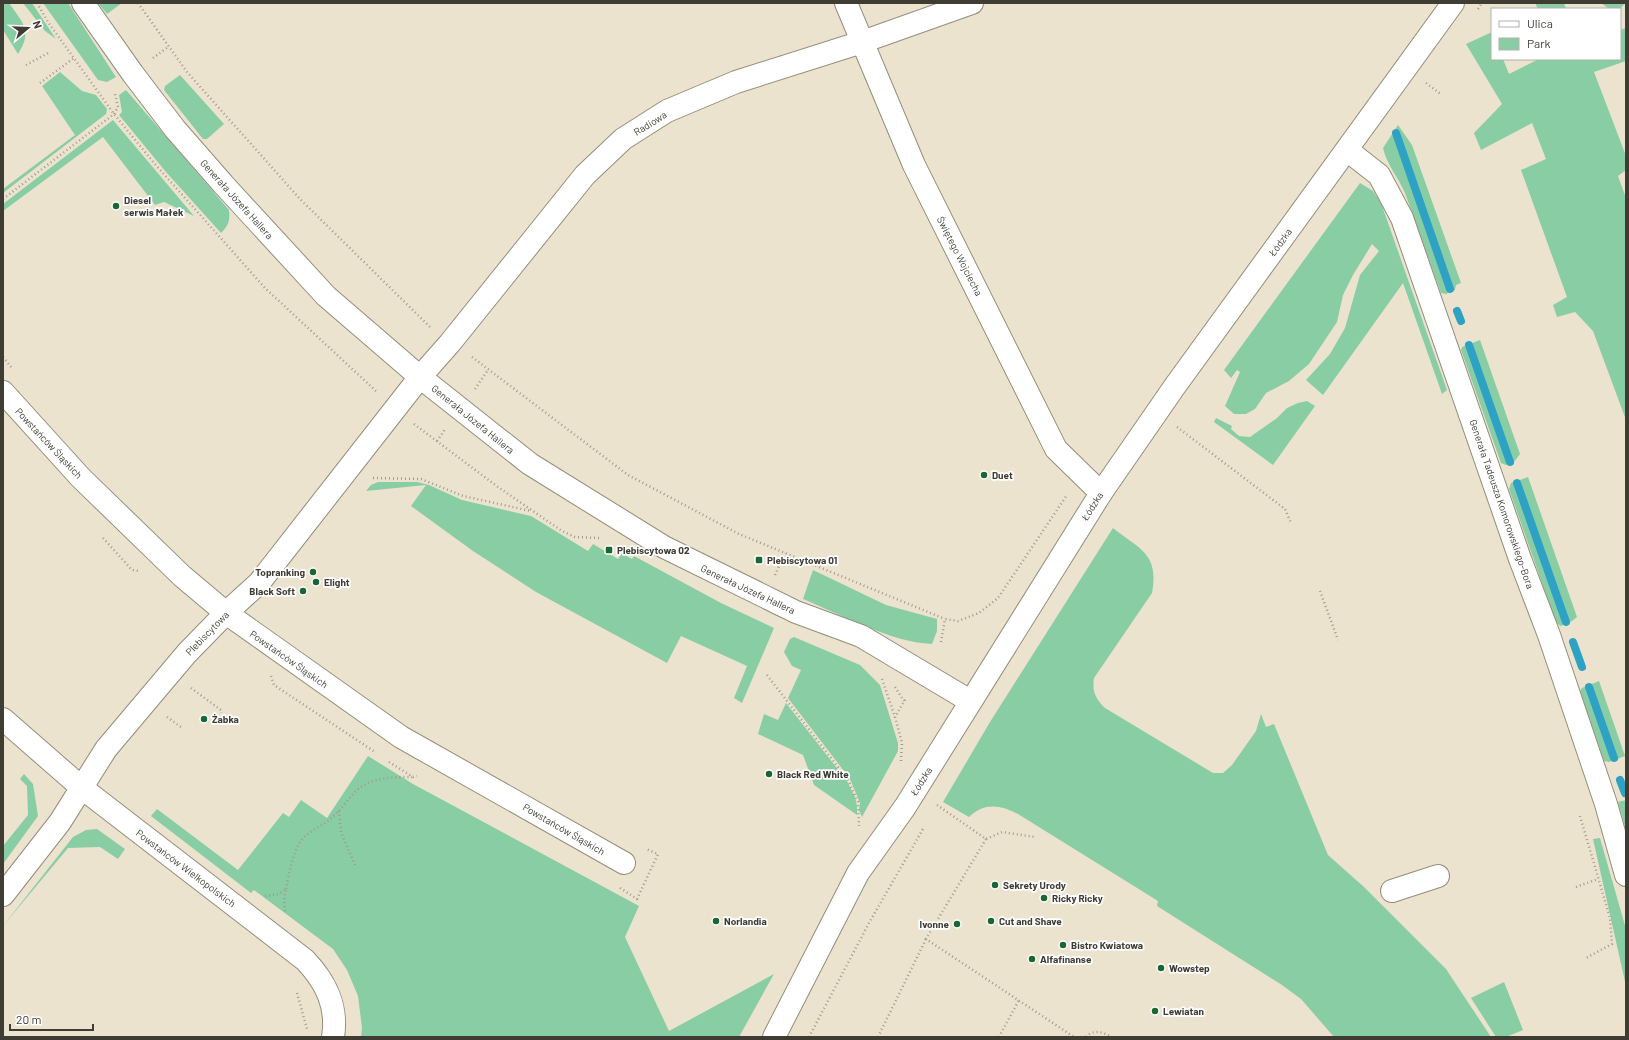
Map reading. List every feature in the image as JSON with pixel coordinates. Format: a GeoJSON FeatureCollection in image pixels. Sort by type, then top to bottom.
{"type":"FeatureCollection","features":[{"type":"Feature","properties":{"kind":"street","name":"Generała Józefa Hallera"},"geometry":{"type":"LineString","coordinates":[[83,3],[159,109],[222,184],[326,296],[420,377],[530,464],[645,537],[712,572],[796,612],[861,636],[970,701]]}},
{"type":"Feature","properties":{"kind":"street","name":"Świętego Wojciecha"},"geometry":{"type":"LineString","coordinates":[[846,3],[914,164],[1056,449],[1100,493]]}},
{"type":"Feature","properties":{"kind":"street","name":"Radiowa"},"geometry":{"type":"LineString","coordinates":[[420,377],[450,343],[585,175],[623,139],[667,111],[736,82],[862,42],[972,3]]}},
{"type":"Feature","properties":{"kind":"street","name":"Łódzka"},"geometry":{"type":"LineString","coordinates":[[774,1037],[858,873],[905,807],[1100,493],[1175,386],[1453,3]]}},
{"type":"Feature","properties":{"kind":"street","name":"Generała Tadeusza Komorowskiego-Bora"},"geometry":{"type":"LineString","coordinates":[[1347,150],[1379,175],[1402,218],[1520,559],[1549,635],[1606,804],[1626,875]]}},
{"type":"Feature","properties":{"kind":"street","name":"Plebiscytowa"},"geometry":{"type":"LineString","coordinates":[[3,895],[60,822],[106,749],[187,653],[226,613],[259,583],[420,377]]}},
{"type":"Feature","properties":{"kind":"street","name":"Powstańców Śląskich"},"geometry":{"type":"LineString","coordinates":[[3,392],[81,478],[182,576],[226,613],[401,737],[624,863]]}},
{"type":"Feature","properties":{"kind":"street","name":"Powstańców Wielkopolskich"},"geometry":{"type":"LineString","coordinates":[[3,719],[82,788],[305,960],[320,976],[328,992],[335,1027],[333,1037]]}},
{"type":"Feature","properties":{"kind":"street"},"geometry":{"type":"LineString","coordinates":[[1392,891],[1438,876]]}},
{"type":"Feature","properties":{"kind":"path"},"geometry":{"type":"LineString","coordinates":[[37,3],[114,114],[154,163],[265,288],[378,394]]}},
{"type":"Feature","properties":{"kind":"path"},"geometry":{"type":"LineString","coordinates":[[138,3],[187,72],[300,199],[437,334],[479,362],[628,475],[739,534],[945,619]]}},
{"type":"Feature","properties":{"kind":"path"},"geometry":{"type":"LineString","coordinates":[[26,65],[50,52]]}},
{"type":"Feature","properties":{"kind":"path"},"geometry":{"type":"LineString","coordinates":[[40,83],[74,58]]}},
{"type":"Feature","properties":{"kind":"path"},"geometry":{"type":"LineString","coordinates":[[1425,82],[1442,95]]}},
{"type":"Feature","properties":{"kind":"path"},"geometry":{"type":"LineString","coordinates":[[3,199],[114,114]]}},
{"type":"Feature","properties":{"kind":"path"},"geometry":{"type":"LineString","coordinates":[[1177,423],[1175,426],[1286,509],[1291,523]]}},
{"type":"Feature","properties":{"kind":"path"},"geometry":{"type":"LineString","coordinates":[[369,478],[421,479],[462,496],[533,511]]}},
{"type":"Feature","properties":{"kind":"path"},"geometry":{"type":"LineString","coordinates":[[101,535],[132,570],[145,571]]}},
{"type":"Feature","properties":{"kind":"path"},"geometry":{"type":"LineString","coordinates":[[1320,591],[1338,640]]}},
{"type":"Feature","properties":{"kind":"path"},"geometry":{"type":"LineString","coordinates":[[270,673],[274,685],[380,755]]}},
{"type":"Feature","properties":{"kind":"path"},"geometry":{"type":"LineString","coordinates":[[767,675],[848,780],[858,802],[860,831]]}},
{"type":"Feature","properties":{"kind":"path"},"geometry":{"type":"LineString","coordinates":[[189,686],[221,710],[221,713]]}},
{"type":"Feature","properties":{"kind":"path"},"geometry":{"type":"LineString","coordinates":[[165,715],[181,727]]}},
{"type":"Feature","properties":{"kind":"path"},"geometry":{"type":"LineString","coordinates":[[386,760],[413,777]]}},
{"type":"Feature","properties":{"kind":"path"},"geometry":{"type":"LineString","coordinates":[[285,915],[284,900],[290,868],[300,842],[310,833],[332,819],[362,787],[376,781],[394,777],[413,777],[419,775]]}},
{"type":"Feature","properties":{"kind":"path"},"geometry":{"type":"LineString","coordinates":[[934,810],[940,800]]}},
{"type":"Feature","properties":{"kind":"path"},"geometry":{"type":"LineString","coordinates":[[937,805],[986,839]]}},
{"type":"Feature","properties":{"kind":"path"},"geometry":{"type":"LineString","coordinates":[[339,810],[341,832],[355,865]]}},
{"type":"Feature","properties":{"kind":"path"},"geometry":{"type":"LineString","coordinates":[[1580,816],[1610,918],[1612,944],[1586,958]]}},
{"type":"Feature","properties":{"kind":"path"},"geometry":{"type":"LineString","coordinates":[[809,1037],[869,923],[924,827]]}},
{"type":"Feature","properties":{"kind":"path"},"geometry":{"type":"LineString","coordinates":[[878,1037],[926,939],[986,839],[1002,832],[1035,837]]}},
{"type":"Feature","properties":{"kind":"path"},"geometry":{"type":"LineString","coordinates":[[617,887],[637,899],[658,854],[644,848]]}},
{"type":"Feature","properties":{"kind":"path"},"geometry":{"type":"LineString","coordinates":[[1576,887],[1598,879]]}},
{"type":"Feature","properties":{"kind":"path"},"geometry":{"type":"LineString","coordinates":[[264,896],[279,894],[286,889]]}},
{"type":"Feature","properties":{"kind":"path"},"geometry":{"type":"LineString","coordinates":[[926,939],[1074,1037]]}},
{"type":"Feature","properties":{"kind":"path"},"geometry":{"type":"LineString","coordinates":[[1000,1037],[1019,1000]]}},
{"type":"Feature","properties":{"kind":"path"},"geometry":{"type":"LineString","coordinates":[[1086,1037],[1090,1033],[1096,1031],[1112,1037]]}},
{"type":"Feature","properties":{"kind":"green space"},"geometry":{"type":"Polygon","coordinates":[[[3,3],[9,3],[24,27],[25,39],[18,54],[3,30],[3,3]]]}},
{"type":"Feature","properties":{"kind":"green space"},"geometry":{"type":"Polygon","coordinates":[[[23,3],[32,3],[56,39],[45,31],[23,3]]]}},
{"type":"Feature","properties":{"kind":"green space"},"geometry":{"type":"Polygon","coordinates":[[[43,3],[68,3],[116,77],[107,82],[98,80],[43,3]]]}},
{"type":"Feature","properties":{"kind":"green space"},"geometry":{"type":"Polygon","coordinates":[[[98,3],[122,3],[107,14],[98,3]]]}},
{"type":"Feature","properties":{"kind":"green space"},"geometry":{"type":"Polygon","coordinates":[[[1535,3],[1564,3],[1566,8],[1538,8],[1535,3]]]}},
{"type":"Feature","properties":{"kind":"green space"},"geometry":{"type":"Polygon","coordinates":[[[1601,3],[1625,3],[1621,8],[1608,8],[1601,3]]]}},
{"type":"Feature","properties":{"kind":"green space"},"geometry":{"type":"Polygon","coordinates":[[[1626,28],[1626,61],[1594,72],[1626,156],[1626,170],[1618,176],[1626,198],[1626,420],[1593,331],[1575,312],[1557,317],[1553,305],[1567,297],[1521,170],[1546,159],[1532,123],[1481,150],[1474,133],[1502,104],[1466,44],[1491,32],[1491,60],[1503,60],[1509,74],[1537,60],[1621,60],[1621,30],[1626,28]]]}},
{"type":"Feature","properties":{"kind":"green space"},"geometry":{"type":"Polygon","coordinates":[[[60,72],[82,91],[96,95],[107,109],[106,114],[3,193],[3,189],[75,135],[42,86],[60,72]]]}},
{"type":"Feature","properties":{"kind":"green space"},"geometry":{"type":"Polygon","coordinates":[[[180,75],[224,124],[207,139],[203,139],[164,90],[165,86],[180,75]]]}},
{"type":"Feature","properties":{"kind":"green space"},"geometry":{"type":"Polygon","coordinates":[[[126,90],[229,210],[228,223],[226,228],[221,233],[166,172],[119,115],[122,112],[119,95],[126,90]]]}},
{"type":"Feature","properties":{"kind":"green space"},"geometry":{"type":"Polygon","coordinates":[[[113,120],[194,216],[164,202],[155,205],[103,137],[3,211],[3,204],[113,120]]]}},
{"type":"Feature","properties":{"kind":"green space"},"geometry":{"type":"Polygon","coordinates":[[[1398,125],[1412,145],[1461,283],[1456,285],[1455,290],[1446,294],[1441,293],[1405,193],[1387,160],[1383,148],[1398,125]]]}},
{"type":"Feature","properties":{"kind":"green space"},"geometry":{"type":"Polygon","coordinates":[[[1360,183],[1373,191],[1381,203],[1447,390],[1442,394],[1403,283],[1323,395],[1306,380],[1330,354],[1345,328],[1360,275],[1379,251],[1372,244],[1343,295],[1337,322],[1309,364],[1289,381],[1266,393],[1255,409],[1246,414],[1234,414],[1225,406],[1240,372],[1237,370],[1231,378],[1224,370],[1360,183]]]}},
{"type":"Feature","properties":{"kind":"green space"},"geometry":{"type":"Polygon","coordinates":[[[1480,340],[1520,454],[1514,462],[1506,465],[1501,463],[1461,350],[1462,347],[1480,340]]]}},
{"type":"Feature","properties":{"kind":"green space"},"geometry":{"type":"Polygon","coordinates":[[[1307,401],[1315,406],[1273,465],[1214,422],[1216,418],[1232,426],[1231,429],[1239,436],[1250,437],[1277,418],[1287,408],[1307,401]]]}},
{"type":"Feature","properties":{"kind":"green space"},"geometry":{"type":"Polygon","coordinates":[[[1528,477],[1577,617],[1561,626],[1556,623],[1509,489],[1511,483],[1528,477]]]}},
{"type":"Feature","properties":{"kind":"green space"},"geometry":{"type":"Polygon","coordinates":[[[378,482],[417,482],[429,485],[462,500],[531,516],[588,551],[593,544],[618,559],[622,553],[632,559],[634,556],[721,603],[774,628],[742,703],[734,698],[747,666],[681,636],[667,663],[536,592],[473,551],[411,506],[426,485],[366,491],[371,485],[378,482]]]}},
{"type":"Feature","properties":{"kind":"green space"},"geometry":{"type":"Polygon","coordinates":[[[1113,528],[1146,554],[1153,569],[1152,593],[1094,678],[1093,687],[1099,701],[1105,708],[1213,773],[1223,773],[1232,765],[1256,731],[1261,714],[1266,727],[1274,724],[1328,855],[1364,887],[1446,969],[1491,1037],[1334,1037],[1301,999],[1282,985],[1157,906],[1158,901],[1018,814],[993,806],[981,809],[969,817],[943,802],[990,722],[1113,528]]]}},
{"type":"Feature","properties":{"kind":"green space"},"geometry":{"type":"Polygon","coordinates":[[[813,570],[886,605],[937,619],[937,631],[932,644],[916,642],[883,633],[803,599],[813,570]]]}},
{"type":"Feature","properties":{"kind":"green space"},"geometry":{"type":"Polygon","coordinates":[[[794,637],[860,665],[880,685],[898,743],[898,751],[862,817],[859,810],[860,803],[850,779],[788,698],[801,670],[792,666],[784,652],[790,639],[794,637]]]}},
{"type":"Feature","properties":{"kind":"green space"},"geometry":{"type":"Polygon","coordinates":[[[1599,681],[1625,756],[1609,762],[1604,761],[1580,691],[1582,688],[1599,681]]]}},
{"type":"Feature","properties":{"kind":"green space"},"geometry":{"type":"Polygon","coordinates":[[[786,703],[847,781],[855,797],[857,815],[814,785],[803,755],[758,734],[764,714],[778,720],[786,703]]]}},
{"type":"Feature","properties":{"kind":"green space"},"geometry":{"type":"Polygon","coordinates":[[[368,756],[413,784],[639,906],[625,937],[669,1031],[774,974],[739,1037],[361,1037],[362,1028],[358,996],[347,970],[333,949],[254,890],[251,893],[151,816],[157,809],[238,870],[283,813],[289,817],[301,800],[327,818],[368,756]]]}},
{"type":"Feature","properties":{"kind":"green space"},"geometry":{"type":"Polygon","coordinates":[[[24,774],[33,784],[38,816],[3,864],[3,846],[28,815],[27,786],[20,779],[24,774]]]}},
{"type":"Feature","properties":{"kind":"green space"},"geometry":{"type":"Polygon","coordinates":[[[1626,800],[1626,830],[1618,802],[1626,800]]]}},
{"type":"Feature","properties":{"kind":"green space"},"geometry":{"type":"Polygon","coordinates":[[[97,829],[125,849],[118,859],[100,847],[68,848],[3,926],[73,837],[86,830],[97,829]]]}},
{"type":"Feature","properties":{"kind":"green space"},"geometry":{"type":"Polygon","coordinates":[[[1600,838],[1626,929],[1626,986],[1593,839],[1600,838]]]}},
{"type":"Feature","properties":{"kind":"green space"},"geometry":{"type":"Polygon","coordinates":[[[1504,982],[1523,1030],[1506,1037],[1496,1037],[1471,998],[1504,982]]]}},
{"type":"Feature","properties":{"kind":"waterway"},"geometry":{"type":"LineString","coordinates":[[1396,133],[1450,289]]}},
{"type":"Feature","properties":{"kind":"waterway"},"geometry":{"type":"LineString","coordinates":[[1457,311],[1461,321]]}},
{"type":"Feature","properties":{"kind":"waterway"},"geometry":{"type":"LineString","coordinates":[[1469,345],[1510,462]]}},
{"type":"Feature","properties":{"kind":"waterway"},"geometry":{"type":"LineString","coordinates":[[1517,483],[1566,622]]}},
{"type":"Feature","properties":{"kind":"waterway"},"geometry":{"type":"LineString","coordinates":[[1573,642],[1582,667]]}},
{"type":"Feature","properties":{"kind":"waterway"},"geometry":{"type":"LineString","coordinates":[[1589,687],[1614,758]]}},
{"type":"Feature","properties":{"kind":"waterway"},"geometry":{"type":"LineString","coordinates":[[1620,780],[1625,793]]}},
{"type":"Feature","properties":{"kind":"place","name":"Diesel serwis Małek"},"geometry":{"type":"Point","coordinates":[116,206]}},
{"type":"Feature","properties":{"kind":"place","name":"Duet"},"geometry":{"type":"Point","coordinates":[984,475]}},
{"type":"Feature","properties":{"kind":"place","name":"Plebiscytowa 02"},"geometry":{"type":"Point","coordinates":[609,550]}},
{"type":"Feature","properties":{"kind":"place","name":"Plebiscytowa 01"},"geometry":{"type":"Point","coordinates":[759,560]}},
{"type":"Feature","properties":{"kind":"place","name":"Topranking"},"geometry":{"type":"Point","coordinates":[313,572]}},
{"type":"Feature","properties":{"kind":"place","name":"Elight"},"geometry":{"type":"Point","coordinates":[316,582]}},
{"type":"Feature","properties":{"kind":"place","name":"Black Soft"},"geometry":{"type":"Point","coordinates":[303,591]}},
{"type":"Feature","properties":{"kind":"place","name":"Żabka"},"geometry":{"type":"Point","coordinates":[204,719]}},
{"type":"Feature","properties":{"kind":"place","name":"Black Red White"},"geometry":{"type":"Point","coordinates":[769,774]}},
{"type":"Feature","properties":{"kind":"place","name":"Sekrety Urody"},"geometry":{"type":"Point","coordinates":[995,885]}},
{"type":"Feature","properties":{"kind":"place","name":"Ricky Ricky"},"geometry":{"type":"Point","coordinates":[1044,898]}},
{"type":"Feature","properties":{"kind":"place","name":"Norlandia"},"geometry":{"type":"Point","coordinates":[716,921]}},
{"type":"Feature","properties":{"kind":"place","name":"Cut and Shave"},"geometry":{"type":"Point","coordinates":[991,921]}},
{"type":"Feature","properties":{"kind":"place","name":"Ivonne"},"geometry":{"type":"Point","coordinates":[957,924]}},
{"type":"Feature","properties":{"kind":"place","name":"Bistro Kwiatowa"},"geometry":{"type":"Point","coordinates":[1063,945]}},
{"type":"Feature","properties":{"kind":"place","name":"Alfafinanse"},"geometry":{"type":"Point","coordinates":[1032,959]}},
{"type":"Feature","properties":{"kind":"place","name":"Wowstep"},"geometry":{"type":"Point","coordinates":[1161,968]}},
{"type":"Feature","properties":{"kind":"place","name":"Lewiatan"},"geometry":{"type":"Point","coordinates":[1155,1011]}}]}
